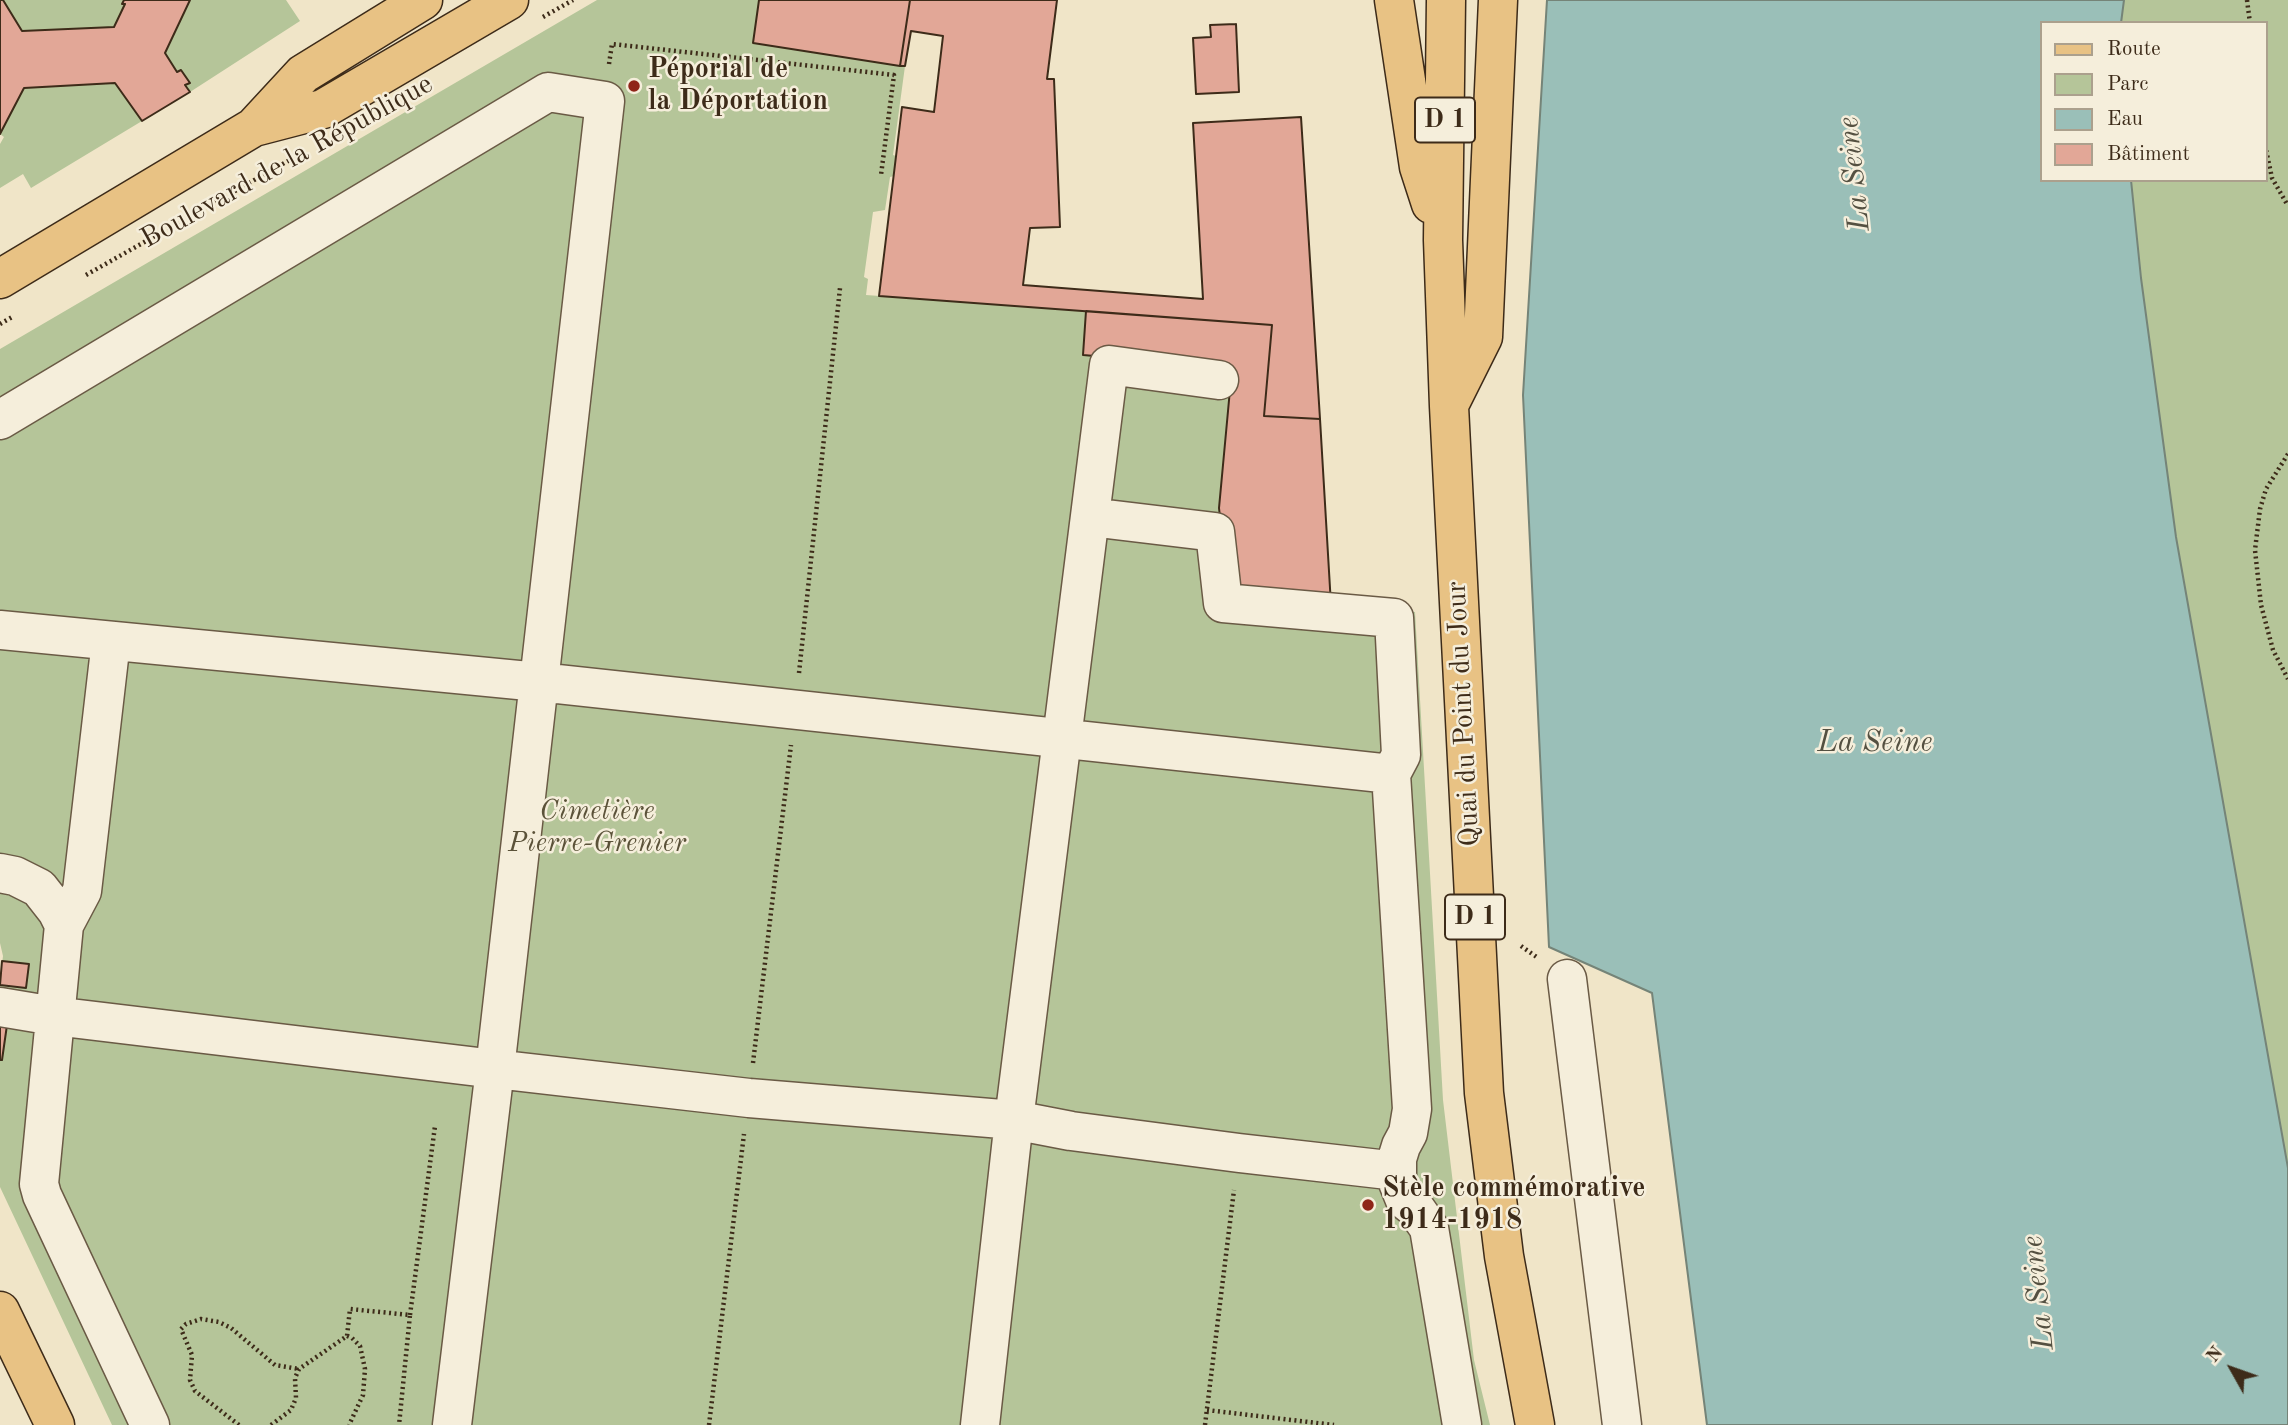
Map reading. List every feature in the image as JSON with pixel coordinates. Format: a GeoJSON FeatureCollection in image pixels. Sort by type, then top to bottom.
{"type":"FeatureCollection","features":[{"type":"Feature","properties":{"kind":"main road","name":"Boulevard de la République"},"geometry":{"type":"LineString","coordinates":[[254,127],[303,74],[423,0]]}},
{"type":"Feature","properties":{"kind":"main road"},"geometry":{"type":"LineString","coordinates":[[1394,0],[1419,167],[1443,240]]}},
{"type":"Feature","properties":{"kind":"main road","name":"Quai du Point du Jour"},"geometry":{"type":"LineString","coordinates":[[1446,0],[1443,240],[1484,1093],[1504,1256],[1535,1425]]}},
{"type":"Feature","properties":{"kind":"main road"},"geometry":{"type":"LineString","coordinates":[[1449,406],[1483,337],[1498,0]]}},
{"type":"Feature","properties":{"kind":"main road","name":"Boulevard de la République"},"geometry":{"type":"LineString","coordinates":[[0,279],[254,127],[323,109],[523,10]]}},
{"type":"Feature","properties":{"kind":"main road"},"geometry":{"type":"LineString","coordinates":[[0,1311],[55,1425]]}},
{"type":"Feature","properties":{"kind":"lane"},"geometry":{"type":"LineString","coordinates":[[0,421],[548,92],[605,100],[452,1425]]}},
{"type":"Feature","properties":{"kind":"lane"},"geometry":{"type":"LineString","coordinates":[[980,1425],[1014,1120],[1109,365],[1219,380]]}},
{"type":"Feature","properties":{"kind":"lane"},"geometry":{"type":"LineString","coordinates":[[1090,517],[1215,532],[1223,603],[1394,618],[1401,755],[1391,774],[1412,1109],[1408,1133],[1397,1159],[1397,1171],[1399,1189],[1429,1228],[1462,1425]]}},
{"type":"Feature","properties":{"kind":"lane"},"geometry":{"type":"LineString","coordinates":[[0,630],[539,682],[1391,774]]}},
{"type":"Feature","properties":{"kind":"lane"},"geometry":{"type":"LineString","coordinates":[[111,642],[82,891],[64,925],[39,1184],[150,1425]]}},
{"type":"Feature","properties":{"kind":"lane"},"geometry":{"type":"LineString","coordinates":[[0,873],[15,876],[39,888],[64,925]]}},
{"type":"Feature","properties":{"kind":"lane"},"geometry":{"type":"LineString","coordinates":[[1567,979],[1622,1425]]}},
{"type":"Feature","properties":{"kind":"lane"},"geometry":{"type":"LineString","coordinates":[[0,1007],[54,1016],[749,1098],[1014,1120],[1071,1131],[1397,1171]]}},
{"type":"Feature","properties":{"kind":"path"},"geometry":{"type":"LineString","coordinates":[[523,10],[573,0]]}},
{"type":"Feature","properties":{"kind":"path"},"geometry":{"type":"LineString","coordinates":[[2248,0],[2249,21]]}},
{"type":"Feature","properties":{"kind":"path"},"geometry":{"type":"LineString","coordinates":[[605,100],[612,44],[894,75],[881,176]]}},
{"type":"Feature","properties":{"kind":"path"},"geometry":{"type":"LineString","coordinates":[[2267,154],[2272,178],[2288,206]]}},
{"type":"Feature","properties":{"kind":"path","name":"Boulevard de la République"},"geometry":{"type":"LineString","coordinates":[[84,277],[299,155]]}},
{"type":"Feature","properties":{"kind":"path"},"geometry":{"type":"LineString","coordinates":[[709,1425],[795,710],[839,288]]}},
{"type":"Feature","properties":{"kind":"path"},"geometry":{"type":"LineString","coordinates":[[0,324],[24,311]]}},
{"type":"Feature","properties":{"kind":"path"},"geometry":{"type":"LineString","coordinates":[[2288,454],[2266,489],[2260,509],[2255,550],[2261,605],[2273,650],[2288,679]]}},
{"type":"Feature","properties":{"kind":"path"},"geometry":{"type":"LineString","coordinates":[[399,1425],[410,1315],[435,1126]]}},
{"type":"Feature","properties":{"kind":"path"},"geometry":{"type":"LineString","coordinates":[[1205,1425],[1239,1153]]}},
{"type":"Feature","properties":{"kind":"path"},"geometry":{"type":"LineString","coordinates":[[347,1336],[350,1308],[410,1315]]}},
{"type":"Feature","properties":{"kind":"path"},"geometry":{"type":"LineString","coordinates":[[239,1425],[195,1391],[190,1380],[192,1355],[181,1329],[186,1324],[201,1319],[219,1322],[231,1328],[275,1365],[299,1368]]}},
{"type":"Feature","properties":{"kind":"path"},"geometry":{"type":"LineString","coordinates":[[271,1425],[291,1410],[296,1398],[295,1378],[299,1368],[347,1336]]}},
{"type":"Feature","properties":{"kind":"path"},"geometry":{"type":"LineString","coordinates":[[347,1336],[360,1346],[365,1369],[363,1395],[349,1425]]}},
{"type":"Feature","properties":{"kind":"path"},"geometry":{"type":"LineString","coordinates":[[1207,1409],[1334,1425]]}},
{"type":"Feature","properties":{"kind":"green space"},"geometry":{"type":"Polygon","coordinates":[[[3,0],[124,0],[125,4],[114,27],[22,31],[3,0]]]}},
{"type":"Feature","properties":{"kind":"green space"},"geometry":{"type":"Polygon","coordinates":[[[190,0],[286,0],[300,21],[190,92],[185,85],[189,83],[182,71],[177,72],[165,53],[190,0]]]}},
{"type":"Feature","properties":{"kind":"green space","name":"Cimetière Pierre-Grenier"},"geometry":{"type":"Polygon","coordinates":[[[597,0],[759,0],[754,43],[905,66],[893,155],[896,156],[894,176],[890,177],[885,210],[873,212],[864,277],[868,279],[866,295],[1086,311],[1084,355],[1232,368],[1229,597],[1415,612],[1443,1100],[1474,1360],[1490,1425],[112,1425],[0,1187],[0,980],[3,956],[0,943],[0,349],[597,0]]]}},
{"type":"Feature","properties":{"kind":"green space"},"geometry":{"type":"Polygon","coordinates":[[[2124,0],[2288,0],[2288,1168],[2176,537],[2141,278],[2131,182],[2267,182],[2267,21],[2121,21],[2124,0]]]}},
{"type":"Feature","properties":{"kind":"green space"},"geometry":{"type":"Polygon","coordinates":[[[115,83],[142,121],[31,188],[23,174],[0,188],[0,144],[4,137],[0,134],[24,88],[115,83]]]}},
{"type":"Feature","properties":{"kind":"water","name":"La Seine"},"geometry":{"type":"Polygon","coordinates":[[[1547,0],[2124,0],[2121,21],[2039,21],[2039,182],[2131,182],[2141,278],[2176,537],[2288,1168],[2288,1425],[1707,1425],[1652,993],[1549,947],[1523,395],[1547,0]]]}},
{"type":"Feature","properties":{"kind":"building"},"geometry":{"type":"Polygon","coordinates":[[[0,0],[3,0],[22,31],[114,27],[125,4],[122,4],[124,0],[190,0],[165,53],[177,72],[181,70],[190,83],[185,85],[190,92],[142,121],[115,83],[24,88],[0,134],[0,0]]]}},
{"type":"Feature","properties":{"kind":"building"},"geometry":{"type":"Polygon","coordinates":[[[759,0],[910,0],[900,66],[753,43],[759,0]]]}},
{"type":"Feature","properties":{"kind":"building"},"geometry":{"type":"Polygon","coordinates":[[[910,0],[1057,0],[1047,79],[1054,79],[1060,227],[1030,228],[1023,285],[1203,299],[1193,123],[1301,117],[1320,419],[1264,416],[1272,325],[879,296],[902,107],[934,112],[943,36],[911,31],[905,66],[900,66],[910,0]]]}},
{"type":"Feature","properties":{"kind":"building"},"geometry":{"type":"Polygon","coordinates":[[[1236,24],[1239,92],[1196,94],[1193,38],[1211,37],[1210,25],[1236,24]]]}},
{"type":"Feature","properties":{"kind":"building"},"geometry":{"type":"Polygon","coordinates":[[[1086,311],[1272,325],[1264,416],[1320,419],[1331,605],[1229,597],[1219,508],[1232,368],[1083,355],[1086,311]]]}},
{"type":"Feature","properties":{"kind":"building"},"geometry":{"type":"Polygon","coordinates":[[[2,961],[29,964],[26,988],[0,985],[2,961]]]}},
{"type":"Feature","properties":{"kind":"building"},"geometry":{"type":"Polygon","coordinates":[[[0,1025],[7,1025],[2,1060],[0,1060],[0,1025]]]}},
{"type":"Feature","properties":{"kind":"place","name":"Péporial de la Déportation"},"geometry":{"type":"Point","coordinates":[634,86]}},
{"type":"Feature","properties":{"kind":"place","name":"Stèle commémorative 1914-1918"},"geometry":{"type":"Point","coordinates":[1368,1205]}}]}
